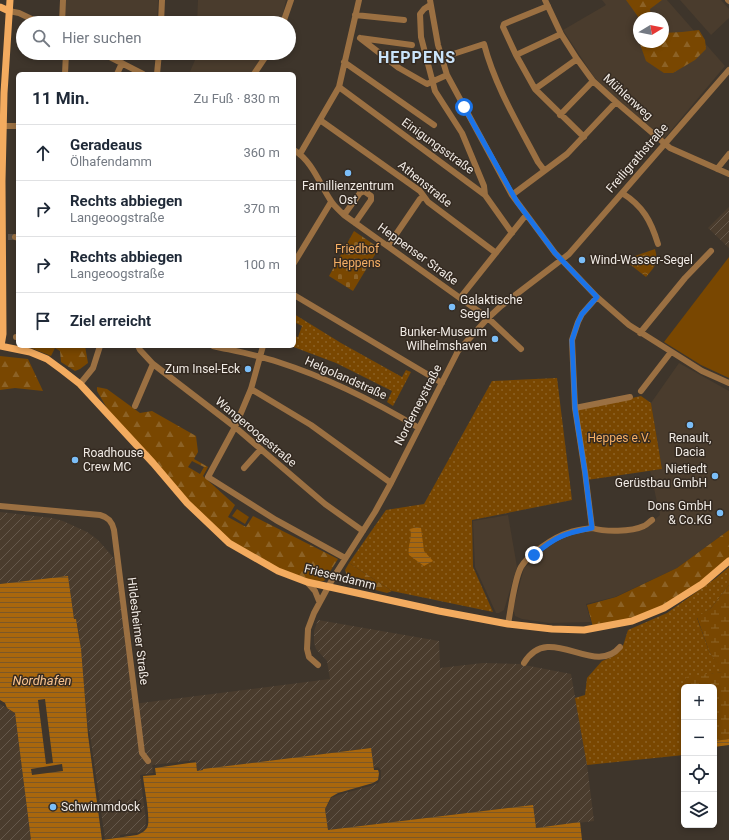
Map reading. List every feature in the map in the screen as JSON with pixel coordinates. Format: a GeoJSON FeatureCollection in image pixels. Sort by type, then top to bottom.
{"type":"FeatureCollection","features":[{"type":"Feature","properties":{"kind":"main road"},"geometry":{"type":"LineString","coordinates":[[0,346],[3,338],[3,234],[1,181],[3,126],[2,93],[10,0]]}},
{"type":"Feature","properties":{"kind":"main road"},"geometry":{"type":"LineString","coordinates":[[0,7],[9,11]]}},
{"type":"Feature","properties":{"kind":"main road"},"geometry":{"type":"LineString","coordinates":[[0,255],[2,246]]}},
{"type":"Feature","properties":{"kind":"main road"},"geometry":{"type":"LineString","coordinates":[[3,338],[6,344],[11,347]]}},
{"type":"Feature","properties":{"kind":"main road","name":"Friesendamm"},"geometry":{"type":"LineString","coordinates":[[0,346],[30,352],[62,370],[80,384],[187,503],[229,543],[278,571],[307,582],[439,611],[508,624],[537,628],[578,630],[632,621],[664,608],[702,584],[729,561]]}},
{"type":"Feature","properties":{"kind":"street"},"geometry":{"type":"LineString","coordinates":[[62,16],[63,0]]}},
{"type":"Feature","properties":{"kind":"street"},"geometry":{"type":"LineString","coordinates":[[161,16],[162,0]]}},
{"type":"Feature","properties":{"kind":"street"},"geometry":{"type":"LineString","coordinates":[[285,16],[291,0]]}},
{"type":"Feature","properties":{"kind":"street"},"geometry":{"type":"LineString","coordinates":[[300,154],[339,87],[359,0]]}},
{"type":"Feature","properties":{"kind":"street","name":"Mühlenweg"},"geometry":{"type":"LineString","coordinates":[[545,0],[561,34],[593,81],[664,144],[729,174]]}},
{"type":"Feature","properties":{"kind":"street"},"geometry":{"type":"LineString","coordinates":[[430,3],[441,58],[447,75],[512,195],[561,260],[597,297],[640,333],[702,371],[729,383]]}},
{"type":"Feature","properties":{"kind":"street"},"geometry":{"type":"LineString","coordinates":[[430,3],[420,14],[421,36],[435,91],[462,134],[484,186],[485,195]]}},
{"type":"Feature","properties":{"kind":"street"},"geometry":{"type":"LineString","coordinates":[[548,6],[504,24],[503,27],[516,55],[535,89],[584,137]]}},
{"type":"Feature","properties":{"kind":"street"},"geometry":{"type":"LineString","coordinates":[[9,11],[25,16]]}},
{"type":"Feature","properties":{"kind":"street"},"geometry":{"type":"LineString","coordinates":[[355,15],[404,20]]}},
{"type":"Feature","properties":{"kind":"street"},"geometry":{"type":"LineString","coordinates":[[516,55],[561,34]]}},
{"type":"Feature","properties":{"kind":"street"},"geometry":{"type":"LineString","coordinates":[[350,37],[412,45]]}},
{"type":"Feature","properties":{"kind":"street"},"geometry":{"type":"LineString","coordinates":[[360,38],[399,68],[427,84],[447,75]]}},
{"type":"Feature","properties":{"kind":"street"},"geometry":{"type":"LineString","coordinates":[[441,58],[484,44],[490,66],[504,96],[538,162],[544,170]]}},
{"type":"Feature","properties":{"kind":"street"},"geometry":{"type":"LineString","coordinates":[[535,89],[577,59]]}},
{"type":"Feature","properties":{"kind":"street"},"geometry":{"type":"LineString","coordinates":[[65,72],[66,60]]}},
{"type":"Feature","properties":{"kind":"street"},"geometry":{"type":"LineString","coordinates":[[116,60],[139,72]]}},
{"type":"Feature","properties":{"kind":"street"},"geometry":{"type":"LineString","coordinates":[[157,72],[158,60]]}},
{"type":"Feature","properties":{"kind":"street"},"geometry":{"type":"LineString","coordinates":[[255,72],[263,60]]}},
{"type":"Feature","properties":{"kind":"street"},"geometry":{"type":"LineString","coordinates":[[344,62],[434,125]]}},
{"type":"Feature","properties":{"kind":"street"},"geometry":{"type":"LineString","coordinates":[[118,72],[122,63]]}},
{"type":"Feature","properties":{"kind":"street","name":"Freiligrathstraße"},"geometry":{"type":"LineString","coordinates":[[561,260],[622,193],[729,70]]}},
{"type":"Feature","properties":{"kind":"street"},"geometry":{"type":"LineString","coordinates":[[560,115],[593,81]]}},
{"type":"Feature","properties":{"kind":"street","name":"Einigungsstraße"},"geometry":{"type":"LineString","coordinates":[[339,87],[485,195],[512,234]]}},
{"type":"Feature","properties":{"kind":"street"},"geometry":{"type":"LineString","coordinates":[[512,195],[567,154],[616,102]]}},
{"type":"Feature","properties":{"kind":"street","name":"Athenstraße"},"geometry":{"type":"LineString","coordinates":[[320,120],[420,191],[428,202],[496,253]]}},
{"type":"Feature","properties":{"kind":"street"},"geometry":{"type":"LineString","coordinates":[[3,126],[16,126]]}},
{"type":"Feature","properties":{"kind":"street","name":"Heppenser Straße"},"geometry":{"type":"LineString","coordinates":[[296,151],[312,167],[331,202],[344,215],[488,318],[521,349]]}},
{"type":"Feature","properties":{"kind":"street"},"geometry":{"type":"LineString","coordinates":[[717,168],[729,154]]}},
{"type":"Feature","properties":{"kind":"street"},"geometry":{"type":"LineString","coordinates":[[344,215],[360,193],[364,191],[371,196],[371,200],[355,223]]}},
{"type":"Feature","properties":{"kind":"street"},"geometry":{"type":"LineString","coordinates":[[622,193],[641,209],[652,226],[658,244]]}},
{"type":"Feature","properties":{"kind":"street"},"geometry":{"type":"LineString","coordinates":[[388,246],[420,200],[424,197]]}},
{"type":"Feature","properties":{"kind":"street"},"geometry":{"type":"LineString","coordinates":[[296,260],[331,202]]}},
{"type":"Feature","properties":{"kind":"street"},"geometry":{"type":"LineString","coordinates":[[460,298],[526,215]]}},
{"type":"Feature","properties":{"kind":"street"},"geometry":{"type":"LineString","coordinates":[[640,333],[685,278],[711,251]]}},
{"type":"Feature","properties":{"kind":"street","name":"Norderneystraße"},"geometry":{"type":"LineString","coordinates":[[318,665],[309,657],[307,643],[310,622],[319,602],[391,483],[458,351],[488,318],[515,295],[561,260]]}},
{"type":"Feature","properties":{"kind":"street"},"geometry":{"type":"LineString","coordinates":[[296,296],[442,383]]}},
{"type":"Feature","properties":{"kind":"street"},"geometry":{"type":"LineString","coordinates":[[592,528],[575,408],[572,340],[582,314],[597,297]]}},
{"type":"Feature","properties":{"kind":"street"},"geometry":{"type":"LineString","coordinates":[[80,384],[93,368],[99,348]]}},
{"type":"Feature","properties":{"kind":"street","name":"Wangeroogestraße"},"geometry":{"type":"LineString","coordinates":[[139,348],[153,364],[235,427],[325,504],[363,531]]}},
{"type":"Feature","properties":{"kind":"street","name":"Helgolandstraße"},"geometry":{"type":"LineString","coordinates":[[222,348],[260,357],[300,369],[352,391],[419,428]]}},
{"type":"Feature","properties":{"kind":"street"},"geometry":{"type":"LineString","coordinates":[[262,348],[251,390],[235,427],[208,477],[276,520],[345,558]]}},
{"type":"Feature","properties":{"kind":"street"},"geometry":{"type":"LineString","coordinates":[[640,391],[671,352]]}},
{"type":"Feature","properties":{"kind":"street"},"geometry":{"type":"LineString","coordinates":[[135,406],[153,364]]}},
{"type":"Feature","properties":{"kind":"street"},"geometry":{"type":"LineString","coordinates":[[251,390],[311,425],[391,483]]}},
{"type":"Feature","properties":{"kind":"street"},"geometry":{"type":"LineString","coordinates":[[575,408],[630,397]]}},
{"type":"Feature","properties":{"kind":"street"},"geometry":{"type":"LineString","coordinates":[[244,468],[261,449]]}},
{"type":"Feature","properties":{"kind":"street","name":"Hildesheimer Straße"},"geometry":{"type":"LineString","coordinates":[[0,506],[93,514],[109,519],[114,530],[142,753],[148,761]]}},
{"type":"Feature","properties":{"kind":"street"},"geometry":{"type":"LineString","coordinates":[[508,624],[518,574],[526,561],[540,549],[559,536],[573,531],[592,528],[599,530],[623,530],[643,526],[652,520]]}},
{"type":"Feature","properties":{"kind":"street"},"geometry":{"type":"LineString","coordinates":[[307,582],[315,591],[319,602]]}},
{"type":"Feature","properties":{"kind":"street"},"geometry":{"type":"LineString","coordinates":[[524,663],[538,650],[548,647],[560,647],[590,656],[599,657],[613,654],[620,647]]}},
{"type":"Feature","properties":{"kind":"shaded area"},"geometry":{"type":"Polygon","coordinates":[[[65,0],[158,0],[157,16],[64,16],[65,0]]]}},
{"type":"Feature","properties":{"kind":"shaded area"},"geometry":{"type":"Polygon","coordinates":[[[198,0],[286,0],[283,16],[197,16],[198,0]]]}},
{"type":"Feature","properties":{"kind":"shaded area"},"geometry":{"type":"Polygon","coordinates":[[[602,0],[667,0],[725,66],[663,140],[617,100],[594,77],[563,30],[606,5],[602,0]]]}},
{"type":"Feature","properties":{"kind":"shaded area"},"geometry":{"type":"Polygon","coordinates":[[[680,0],[721,0],[729,9],[729,18],[711,35],[680,0]]]}},
{"type":"Feature","properties":{"kind":"shaded area"},"geometry":{"type":"Polygon","coordinates":[[[195,60],[260,60],[252,72],[190,72],[195,60]]]}},
{"type":"Feature","properties":{"kind":"shaded area"},"geometry":{"type":"Polygon","coordinates":[[[729,207],[729,248],[708,228],[729,207]]]}},
{"type":"Feature","properties":{"kind":"shaded area"},"geometry":{"type":"Polygon","coordinates":[[[679,363],[729,391],[729,530],[677,568],[615,597],[586,604],[591,622],[549,623],[522,619],[515,616],[513,609],[524,568],[548,547],[570,534],[593,531],[623,530],[653,521],[660,515],[650,471],[662,469],[651,403],[679,363]]]}},
{"type":"Feature","properties":{"kind":"shaded area"},"geometry":{"type":"Polygon","coordinates":[[[0,512],[52,518],[63,521],[87,532],[98,540],[112,556],[115,561],[133,704],[330,679],[327,661],[316,649],[314,643],[314,631],[318,620],[439,641],[440,668],[483,663],[519,664],[571,674],[587,765],[594,821],[535,828],[532,805],[328,830],[325,809],[332,798],[374,785],[381,779],[381,770],[378,767],[374,768],[370,748],[197,771],[195,760],[152,765],[153,773],[140,775],[146,820],[145,828],[140,832],[105,839],[88,728],[79,632],[76,620],[74,619],[68,576],[0,584],[0,512]]]}},
{"type":"Feature","properties":{"kind":"shaded area"},"geometry":{"type":"Polygon","coordinates":[[[508,515],[517,567],[504,610],[496,613],[475,567],[473,521],[508,515]]]}},
{"type":"Feature","properties":{"kind":"shaded area"},"geometry":{"type":"Polygon","coordinates":[[[0,704],[15,713],[31,840],[0,840],[0,704]]]}},
{"type":"Feature","properties":{"kind":"green space"},"geometry":{"type":"Polygon","coordinates":[[[626,0],[662,0],[650,9],[650,12],[635,12],[626,0]]]}},
{"type":"Feature","properties":{"kind":"green space"},"geometry":{"type":"Polygon","coordinates":[[[699,30],[705,40],[706,49],[695,60],[673,73],[664,73],[646,61],[641,48],[669,48],[669,33],[699,30]]]}},
{"type":"Feature","properties":{"kind":"green space","name":"Friedhof Heppens"},"geometry":{"type":"Polygon","coordinates":[[[354,231],[379,248],[353,291],[329,276],[354,231]]]}},
{"type":"Feature","properties":{"kind":"green space"},"geometry":{"type":"Polygon","coordinates":[[[655,249],[657,258],[656,262],[646,277],[627,262],[632,257],[655,249]]]}},
{"type":"Feature","properties":{"kind":"green space"},"geometry":{"type":"Polygon","coordinates":[[[729,257],[729,378],[701,365],[664,342],[729,257]]]}},
{"type":"Feature","properties":{"kind":"green space"},"geometry":{"type":"Polygon","coordinates":[[[296,315],[341,343],[402,377],[406,370],[411,372],[393,406],[387,402],[392,391],[336,363],[296,348],[296,336],[298,337],[302,326],[296,323],[296,315]]]}},
{"type":"Feature","properties":{"kind":"green space"},"geometry":{"type":"Polygon","coordinates":[[[31,348],[55,348],[51,356],[31,348]]]}},
{"type":"Feature","properties":{"kind":"green space"},"geometry":{"type":"Polygon","coordinates":[[[55,348],[85,348],[88,363],[75,371],[61,362],[60,351],[55,348]]]}},
{"type":"Feature","properties":{"kind":"green space"},"geometry":{"type":"Polygon","coordinates":[[[0,356],[28,359],[43,391],[15,388],[0,390],[0,356]]]}},
{"type":"Feature","properties":{"kind":"green space"},"geometry":{"type":"Polygon","coordinates":[[[557,378],[572,500],[472,520],[473,567],[493,612],[392,591],[349,563],[386,510],[424,504],[492,381],[557,378]]]}},
{"type":"Feature","properties":{"kind":"green space"},"geometry":{"type":"Polygon","coordinates":[[[97,387],[107,389],[140,413],[152,411],[196,436],[198,452],[194,459],[208,467],[203,476],[235,505],[228,517],[246,527],[253,516],[338,559],[324,581],[313,582],[278,570],[230,542],[187,503],[108,410],[97,391],[97,387]],[[192,461],[188,467],[200,474],[204,467],[192,461]]]}},
{"type":"Feature","properties":{"kind":"green space","name":"Heppes e.V."},"geometry":{"type":"Polygon","coordinates":[[[641,396],[651,403],[662,469],[587,480],[576,410],[641,396]]]}},
{"type":"Feature","properties":{"kind":"green space"},"geometry":{"type":"Polygon","coordinates":[[[237,509],[249,517],[245,524],[232,516],[237,509]]]}},
{"type":"Feature","properties":{"kind":"green space"},"geometry":{"type":"Polygon","coordinates":[[[729,530],[729,559],[684,594],[646,614],[627,620],[593,627],[587,605],[616,597],[677,568],[729,530]]]}},
{"type":"Feature","properties":{"kind":"green space"},"geometry":{"type":"Polygon","coordinates":[[[349,563],[392,591],[387,593],[353,584],[348,579],[345,570],[349,563]]]}},
{"type":"Feature","properties":{"kind":"green space"},"geometry":{"type":"Polygon","coordinates":[[[729,567],[729,585],[711,608],[697,618],[709,651],[723,672],[686,678],[685,684],[681,684],[681,755],[587,765],[575,698],[585,695],[587,678],[602,661],[614,656],[622,649],[628,630],[667,613],[729,567]]]}},
{"type":"Feature","properties":{"kind":"green space"},"geometry":{"type":"Polygon","coordinates":[[[729,585],[729,739],[717,741],[717,684],[685,684],[686,677],[722,672],[709,651],[697,617],[711,608],[729,585]]]}},
{"type":"Feature","properties":{"kind":"water"},"geometry":{"type":"Polygon","coordinates":[[[417,527],[421,528],[424,551],[433,561],[424,566],[409,555],[411,536],[410,529],[417,527]]]}},
{"type":"Feature","properties":{"kind":"water","name":"Nordhafen"},"geometry":{"type":"Polygon","coordinates":[[[68,576],[74,619],[76,619],[81,649],[88,735],[102,840],[31,840],[15,713],[7,708],[5,703],[0,700],[0,584],[68,576]]]}},
{"type":"Feature","properties":{"kind":"water"},"geometry":{"type":"Polygon","coordinates":[[[729,739],[729,745],[717,747],[717,741],[729,739]]]}},
{"type":"Feature","properties":{"kind":"water"},"geometry":{"type":"Polygon","coordinates":[[[371,748],[374,770],[378,770],[379,773],[378,780],[373,783],[338,793],[331,797],[325,809],[328,830],[533,805],[536,828],[580,822],[582,840],[102,840],[137,835],[147,828],[148,815],[143,776],[156,775],[155,768],[196,762],[197,771],[371,748]]]}},
{"type":"Feature","properties":{"kind":"pier"},"geometry":{"type":"Polygon","coordinates":[[[45,699],[53,763],[46,764],[38,700],[45,699]]]}},
{"type":"Feature","properties":{"kind":"pier"},"geometry":{"type":"Polygon","coordinates":[[[62,764],[63,771],[32,775],[31,769],[62,764]]]}},
{"type":"Feature","properties":{"kind":"tunnel"},"geometry":{"type":"LineString","coordinates":[[8,237],[15,237]]}},
{"type":"Feature","properties":{"kind":"place","name":"Famillienzentrum Ost"},"geometry":{"type":"Point","coordinates":[348,173]}},
{"type":"Feature","properties":{"kind":"place","name":"Wind-Wasser-Segel"},"geometry":{"type":"Point","coordinates":[582,260]}},
{"type":"Feature","properties":{"kind":"place","name":"Galaktische Segel"},"geometry":{"type":"Point","coordinates":[452,307]}},
{"type":"Feature","properties":{"kind":"place","name":"Bunker-Museum Wilhelmshaven"},"geometry":{"type":"Point","coordinates":[495,339]}},
{"type":"Feature","properties":{"kind":"place","name":"Zum Insel-Eck"},"geometry":{"type":"Point","coordinates":[248,369]}},
{"type":"Feature","properties":{"kind":"place","name":"Renault, Dacia"},"geometry":{"type":"Point","coordinates":[690,425]}},
{"type":"Feature","properties":{"kind":"place","name":"Roadhouse Crew MC"},"geometry":{"type":"Point","coordinates":[75,460]}},
{"type":"Feature","properties":{"kind":"place","name":"Nietiedt Gerüstbau GmbH"},"geometry":{"type":"Point","coordinates":[715,476]}},
{"type":"Feature","properties":{"kind":"place","name":"Dons GmbH & Co.KG"},"geometry":{"type":"Point","coordinates":[720,513]}},
{"type":"Feature","properties":{"kind":"place","name":"Schwimmdock"},"geometry":{"type":"Point","coordinates":[53,807]}},
{"type":"Feature","properties":{"kind":"district","name":"HEPPENS"},"geometry":{"type":"Point","coordinates":[417,57]}},
{"type":"Feature","properties":{"kind":"route"},"geometry":{"type":"LineString","coordinates":[[464,107],[512,195],[555,253],[597,297],[589,304],[582,314],[572,340],[575,408],[592,528],[573,531],[559,536],[534,555]]}}]}
